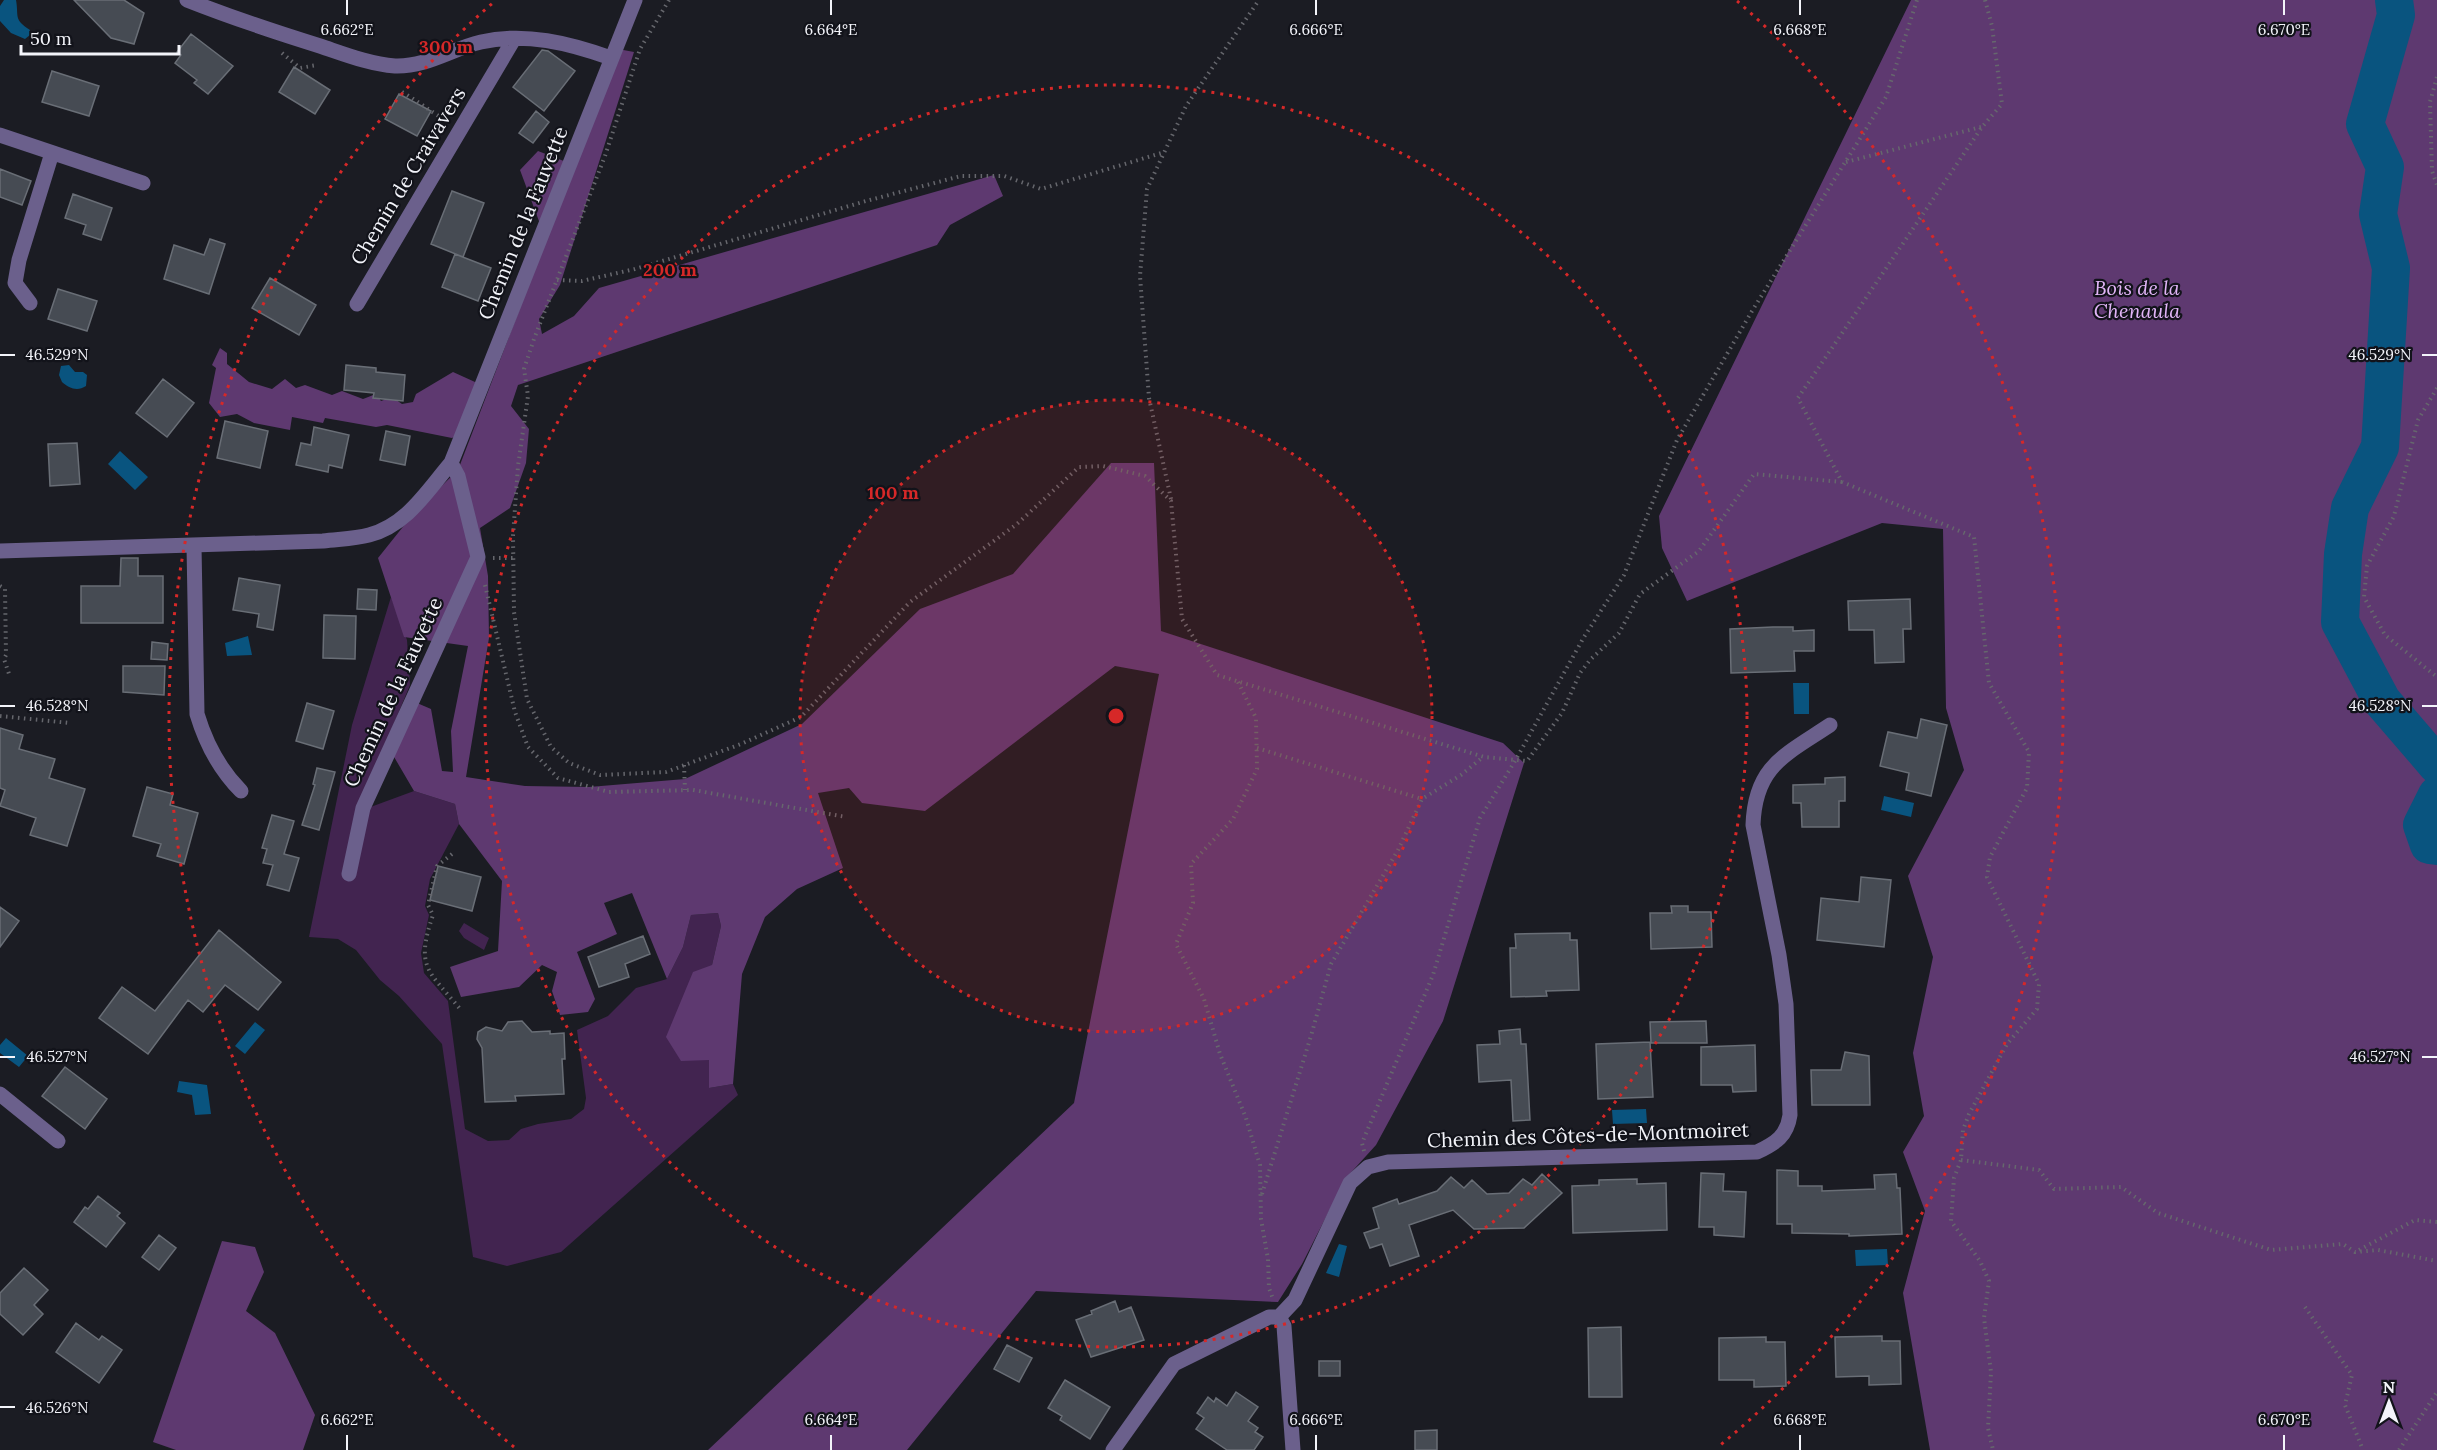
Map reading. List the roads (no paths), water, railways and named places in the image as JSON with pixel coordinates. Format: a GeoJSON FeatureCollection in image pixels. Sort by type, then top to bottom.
{"type":"FeatureCollection","features":[{"type":"Feature","properties":{"kind":"street","name":"Chemin de Craivavers"},"geometry":{"type":"LineString","coordinates":[[187,0],[359,59],[394,66],[418,65],[482,42],[514,39],[537,39],[570,45],[610,58]]}},
{"type":"Feature","properties":{"kind":"street","name":"Chemin de la Fauvette"},"geometry":{"type":"LineString","coordinates":[[0,551],[323,541],[368,535],[388,528],[408,515],[451,463],[610,58],[635,0]]}},
{"type":"Feature","properties":{"kind":"street","name":"Chemin de Craivavers"},"geometry":{"type":"LineString","coordinates":[[357,304],[514,39]]}},
{"type":"Feature","properties":{"kind":"street"},"geometry":{"type":"LineString","coordinates":[[0,135],[143,183]]}},
{"type":"Feature","properties":{"kind":"street"},"geometry":{"type":"LineString","coordinates":[[30,303],[15,283],[19,260],[52,153]]}},
{"type":"Feature","properties":{"kind":"street","name":"Chemin de la Fauvette"},"geometry":{"type":"LineString","coordinates":[[349,874],[363,808],[478,557],[458,476],[451,463]]}},
{"type":"Feature","properties":{"kind":"street"},"geometry":{"type":"LineString","coordinates":[[194,546],[197,714],[204,738],[218,762],[241,791]]}},
{"type":"Feature","properties":{"kind":"street","name":"Chemin des Côtes-de-Montmoiret"},"geometry":{"type":"LineString","coordinates":[[1280,1317],[1295,1300],[1350,1183],[1368,1167],[1388,1162],[1757,1152],[1781,1139],[1788,1128],[1790,1115],[1786,1004],[1779,956],[1753,825],[1753,810],[1762,780],[1782,757],[1830,725]]}},
{"type":"Feature","properties":{"kind":"street"},"geometry":{"type":"LineString","coordinates":[[0,1094],[58,1141]]}},
{"type":"Feature","properties":{"kind":"street"},"geometry":{"type":"LineString","coordinates":[[1113,1450],[1174,1365],[1269,1317],[1280,1317],[1284,1326],[1293,1450]]}},
{"type":"Feature","properties":{"kind":"water"},"geometry":{"type":"Polygon","coordinates":[[[4,0],[16,0],[19,20],[30,30],[30,35],[25,39],[11,33],[0,21],[0,6],[4,0]]]}},
{"type":"Feature","properties":{"kind":"water"},"geometry":{"type":"Polygon","coordinates":[[[69,365],[75,372],[83,372],[87,375],[86,386],[79,389],[73,388],[62,382],[59,375],[61,366],[69,365]]]}},
{"type":"Feature","properties":{"kind":"water"},"geometry":{"type":"Polygon","coordinates":[[[120,451],[148,477],[135,490],[108,464],[120,451]]]}},
{"type":"Feature","properties":{"kind":"water"},"geometry":{"type":"Polygon","coordinates":[[[248,636],[252,655],[227,656],[225,643],[248,636]]]}},
{"type":"Feature","properties":{"kind":"water"},"geometry":{"type":"Polygon","coordinates":[[[1793,683],[1809,683],[1809,714],[1794,714],[1793,683]]]}},
{"type":"Feature","properties":{"kind":"water"},"geometry":{"type":"Polygon","coordinates":[[[1884,796],[1914,803],[1911,817],[1881,810],[1884,796]]]}},
{"type":"Feature","properties":{"kind":"water"},"geometry":{"type":"Polygon","coordinates":[[[255,1022],[265,1030],[245,1054],[235,1046],[255,1022]]]}},
{"type":"Feature","properties":{"kind":"water"},"geometry":{"type":"Polygon","coordinates":[[[6,1038],[28,1056],[19,1067],[0,1053],[0,1045],[6,1038]]]}},
{"type":"Feature","properties":{"kind":"water"},"geometry":{"type":"Polygon","coordinates":[[[179,1081],[207,1085],[211,1114],[195,1115],[192,1095],[177,1092],[179,1081]]]}},
{"type":"Feature","properties":{"kind":"water"},"geometry":{"type":"Polygon","coordinates":[[[1646,1109],[1647,1123],[1613,1124],[1612,1110],[1646,1109]]]}},
{"type":"Feature","properties":{"kind":"water"},"geometry":{"type":"Polygon","coordinates":[[[1339,1244],[1347,1246],[1339,1277],[1326,1273],[1339,1244]]]}},
{"type":"Feature","properties":{"kind":"water"},"geometry":{"type":"Polygon","coordinates":[[[1887,1249],[1888,1265],[1856,1266],[1855,1250],[1887,1249]]]}},
{"type":"Feature","properties":{"kind":"waterway"},"geometry":{"type":"LineString","coordinates":[[2394,0],[2396,15],[2365,124],[2385,167],[2378,214],[2391,268],[2380,447],[2350,508],[2343,554],[2340,622],[2382,701],[2437,765]]}},
{"type":"Feature","properties":{"kind":"waterway"},"geometry":{"type":"LineString","coordinates":[[2437,795],[2422,825],[2429,845],[2437,846]]}},
{"type":"Feature","properties":{"kind":"park label","name":"Bois de la Chenaula"},"geometry":{"type":"Point","coordinates":[2137,300]}}]}
